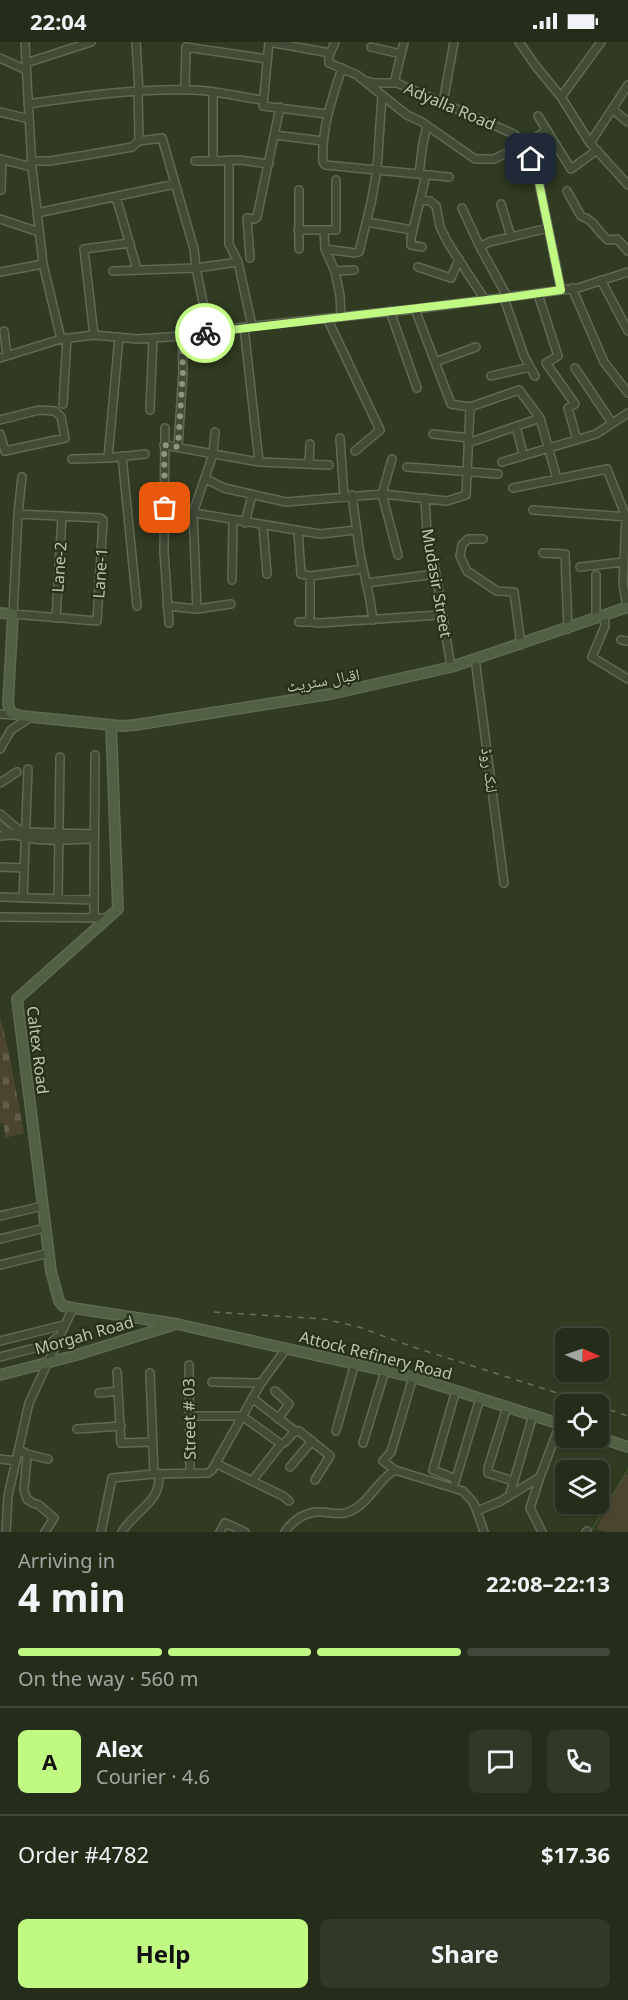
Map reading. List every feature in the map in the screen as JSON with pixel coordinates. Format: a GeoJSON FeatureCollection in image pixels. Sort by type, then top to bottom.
{"type":"FeatureCollection","features":[{"type":"Feature","properties":{"kind":"street"},"geometry":{"type":"LineString","coordinates":[[25,42],[32,164],[43,264],[64,339],[63,404]]}},
{"type":"Feature","properties":{"kind":"street"},"geometry":{"type":"LineString","coordinates":[[0,58],[26,67],[91,42]]}},
{"type":"Feature","properties":{"kind":"street"},"geometry":{"type":"LineString","coordinates":[[136,42],[139,141]]}},
{"type":"Feature","properties":{"kind":"street"},"geometry":{"type":"LineString","coordinates":[[327,114],[262,106],[269,42],[330,53]]}},
{"type":"Feature","properties":{"kind":"street"},"geometry":{"type":"LineString","coordinates":[[335,42],[329,63],[363,80],[407,115],[425,124],[475,159],[494,159],[525,144],[546,130]]}},
{"type":"Feature","properties":{"kind":"street"},"geometry":{"type":"LineString","coordinates":[[394,83],[404,42]]}},
{"type":"Feature","properties":{"kind":"street"},"geometry":{"type":"LineString","coordinates":[[443,103],[454,42]]}},
{"type":"Feature","properties":{"kind":"street"},"geometry":{"type":"LineString","coordinates":[[519,42],[561,96],[590,143],[628,185]]}},
{"type":"Feature","properties":{"kind":"street"},"geometry":{"type":"LineString","coordinates":[[561,96],[601,42]]}},
{"type":"Feature","properties":{"kind":"street"},"geometry":{"type":"LineString","coordinates":[[185,90],[186,47],[267,59]]}},
{"type":"Feature","properties":{"kind":"street"},"geometry":{"type":"LineString","coordinates":[[371,47],[401,54]]}},
{"type":"Feature","properties":{"kind":"street"},"geometry":{"type":"LineString","coordinates":[[342,68],[327,114],[323,141],[325,165],[449,177]]}},
{"type":"Feature","properties":{"kind":"street","name":"Adyalla Road"},"geometry":{"type":"LineString","coordinates":[[363,80],[374,83],[397,83],[514,134],[525,144]]}},
{"type":"Feature","properties":{"kind":"street"},"geometry":{"type":"LineString","coordinates":[[590,143],[628,85]]}},
{"type":"Feature","properties":{"kind":"street"},"geometry":{"type":"LineString","coordinates":[[28,104],[102,93],[185,90],[263,100]]}},
{"type":"Feature","properties":{"kind":"street"},"geometry":{"type":"LineString","coordinates":[[213,93],[213,161]]}},
{"type":"Feature","properties":{"kind":"street"},"geometry":{"type":"LineString","coordinates":[[325,249],[355,254],[359,252],[376,170],[381,95]]}},
{"type":"Feature","properties":{"kind":"street"},"geometry":{"type":"LineString","coordinates":[[250,258],[247,218],[255,219],[256,217],[280,107]]}},
{"type":"Feature","properties":{"kind":"street"},"geometry":{"type":"LineString","coordinates":[[612,109],[628,122]]}},
{"type":"Feature","properties":{"kind":"street"},"geometry":{"type":"LineString","coordinates":[[0,112],[29,119]]}},
{"type":"Feature","properties":{"kind":"street"},"geometry":{"type":"LineString","coordinates":[[538,116],[571,169],[597,150]]}},
{"type":"Feature","properties":{"kind":"street"},"geometry":{"type":"LineString","coordinates":[[422,247],[411,245],[412,230],[421,200],[425,124]]}},
{"type":"Feature","properties":{"kind":"street"},"geometry":{"type":"LineString","coordinates":[[275,135],[323,141]]}},
{"type":"Feature","properties":{"kind":"street"},"geometry":{"type":"LineString","coordinates":[[1,190],[1,160],[32,164],[132,147],[139,141],[162,138],[194,249],[209,332]]}},
{"type":"Feature","properties":{"kind":"street"},"geometry":{"type":"LineString","coordinates":[[525,144],[537,173],[561,290]]}},
{"type":"Feature","properties":{"kind":"street"},"geometry":{"type":"LineString","coordinates":[[229,160],[229,244],[238,261],[248,327],[259,462]]}},
{"type":"Feature","properties":{"kind":"street"},"geometry":{"type":"LineString","coordinates":[[195,162],[229,160],[268,164]]}},
{"type":"Feature","properties":{"kind":"street"},"geometry":{"type":"LineString","coordinates":[[298,230],[336,230],[336,180]]}},
{"type":"Feature","properties":{"kind":"street"},"geometry":{"type":"LineString","coordinates":[[37,213],[175,183]]}},
{"type":"Feature","properties":{"kind":"street"},"geometry":{"type":"LineString","coordinates":[[298,249],[299,190]]}},
{"type":"Feature","properties":{"kind":"street"},"geometry":{"type":"LineString","coordinates":[[567,191],[581,216],[591,220],[601,235],[608,240],[617,239],[628,251]]}},
{"type":"Feature","properties":{"kind":"street"},"geometry":{"type":"LineString","coordinates":[[116,197],[137,269]]}},
{"type":"Feature","properties":{"kind":"street"},"geometry":{"type":"LineString","coordinates":[[421,200],[430,201],[436,206],[440,227],[485,300]]}},
{"type":"Feature","properties":{"kind":"street"},"geometry":{"type":"LineString","coordinates":[[501,204],[511,237]]}},
{"type":"Feature","properties":{"kind":"street"},"geometry":{"type":"LineString","coordinates":[[462,208],[506,298],[524,356],[535,376]]}},
{"type":"Feature","properties":{"kind":"street"},"geometry":{"type":"LineString","coordinates":[[0,219],[39,232]]}},
{"type":"Feature","properties":{"kind":"street"},"geometry":{"type":"LineString","coordinates":[[367,222],[412,230]]}},
{"type":"Feature","properties":{"kind":"street"},"geometry":{"type":"LineString","coordinates":[[480,247],[489,242],[548,228]]}},
{"type":"Feature","properties":{"kind":"street"},"geometry":{"type":"LineString","coordinates":[[324,230],[325,249],[335,272],[340,296],[341,317]]}},
{"type":"Feature","properties":{"kind":"street"},"geometry":{"type":"LineString","coordinates":[[94,335],[84,249],[130,243]]}},
{"type":"Feature","properties":{"kind":"street"},"geometry":{"type":"LineString","coordinates":[[418,267],[451,278],[459,259]]}},
{"type":"Feature","properties":{"kind":"street"},"geometry":{"type":"LineString","coordinates":[[112,271],[196,267],[238,261]]}},
{"type":"Feature","properties":{"kind":"street"},"geometry":{"type":"LineString","coordinates":[[0,272],[43,264]]}},
{"type":"Feature","properties":{"kind":"street"},"geometry":{"type":"LineString","coordinates":[[335,272],[354,270]]}},
{"type":"Feature","properties":{"kind":"street"},"geometry":{"type":"LineString","coordinates":[[4,331],[4,357],[64,339],[94,335],[153,338],[182,336],[415,309],[538,294],[572,288],[628,272]]}},
{"type":"Feature","properties":{"kind":"street"},"geometry":{"type":"LineString","coordinates":[[601,280],[628,331]]}},
{"type":"Feature","properties":{"kind":"street"},"geometry":{"type":"LineString","coordinates":[[572,288],[604,362],[628,393]]}},
{"type":"Feature","properties":{"kind":"street"},"geometry":{"type":"LineString","coordinates":[[538,294],[558,356],[546,363],[575,404],[568,408],[577,440]]}},
{"type":"Feature","properties":{"kind":"street"},"geometry":{"type":"LineString","coordinates":[[415,309],[451,404],[470,407],[519,390],[540,418],[557,479]]}},
{"type":"Feature","properties":{"kind":"street"},"geometry":{"type":"LineString","coordinates":[[390,311],[417,388]]}},
{"type":"Feature","properties":{"kind":"street"},"geometry":{"type":"LineString","coordinates":[[327,318],[380,430],[355,451]]}},
{"type":"Feature","properties":{"kind":"street"},"geometry":{"type":"LineString","coordinates":[[178,447],[183,371],[182,336]]}},
{"type":"Feature","properties":{"kind":"street"},"geometry":{"type":"LineString","coordinates":[[108,458],[119,337]]}},
{"type":"Feature","properties":{"kind":"street"},"geometry":{"type":"LineString","coordinates":[[150,410],[153,338]]}},
{"type":"Feature","properties":{"kind":"street"},"geometry":{"type":"LineString","coordinates":[[435,362],[476,347]]}},
{"type":"Feature","properties":{"kind":"street"},"geometry":{"type":"LineString","coordinates":[[491,376],[530,367]]}},
{"type":"Feature","properties":{"kind":"street"},"geometry":{"type":"LineString","coordinates":[[575,368],[612,423]]}},
{"type":"Feature","properties":{"kind":"street"},"geometry":{"type":"LineString","coordinates":[[206,479],[225,488],[286,502],[382,494],[447,501],[466,495],[470,407]]}},
{"type":"Feature","properties":{"kind":"street"},"geometry":{"type":"LineString","coordinates":[[0,420],[39,410],[55,411],[61,417],[65,438],[5,451],[0,434]]}},
{"type":"Feature","properties":{"kind":"street"},"geometry":{"type":"LineString","coordinates":[[502,462],[596,434],[628,413]]}},
{"type":"Feature","properties":{"kind":"street"},"geometry":{"type":"LineString","coordinates":[[433,434],[468,441],[540,418]]}},
{"type":"Feature","properties":{"kind":"street"},"geometry":{"type":"LineString","coordinates":[[516,426],[523,454]]}},
{"type":"Feature","properties":{"kind":"street"},"geometry":{"type":"LineString","coordinates":[[165,428],[164,552],[168,623]]}},
{"type":"Feature","properties":{"kind":"street"},"geometry":{"type":"LineString","coordinates":[[197,609],[194,513],[213,454],[215,432]]}},
{"type":"Feature","properties":{"kind":"street"},"geometry":{"type":"LineString","coordinates":[[340,438],[348,496],[373,620]]}},
{"type":"Feature","properties":{"kind":"street"},"geometry":{"type":"LineString","coordinates":[[309,464],[310,444]]}},
{"type":"Feature","properties":{"kind":"street"},"geometry":{"type":"LineString","coordinates":[[164,445],[259,462],[329,465]]}},
{"type":"Feature","properties":{"kind":"street"},"geometry":{"type":"LineString","coordinates":[[72,459],[145,454]]}},
{"type":"Feature","properties":{"kind":"street"},"geometry":{"type":"LineString","coordinates":[[122,456],[137,606]]}},
{"type":"Feature","properties":{"kind":"street"},"geometry":{"type":"LineString","coordinates":[[392,459],[382,494],[398,555]]}},
{"type":"Feature","properties":{"kind":"street"},"geometry":{"type":"LineString","coordinates":[[407,467],[498,474]]}},
{"type":"Feature","properties":{"kind":"street"},"geometry":{"type":"LineString","coordinates":[[513,488],[607,469],[627,517],[623,562],[623,583],[627,608]]}},
{"type":"Feature","properties":{"kind":"street"},"geometry":{"type":"LineString","coordinates":[[14,715],[8,704],[22,477]]}},
{"type":"Feature","properties":{"kind":"street"},"geometry":{"type":"LineString","coordinates":[[245,523],[252,495]]}},
{"type":"Feature","properties":{"kind":"street","name":"Mudasir Street"},"geometry":{"type":"LineString","coordinates":[[425,498],[427,534],[451,667]]}},
{"type":"Feature","properties":{"kind":"street"},"geometry":{"type":"LineString","coordinates":[[165,508],[320,534],[356,530]]}},
{"type":"Feature","properties":{"kind":"street"},"geometry":{"type":"LineString","coordinates":[[532,510],[627,517]]}},
{"type":"Feature","properties":{"kind":"street"},"geometry":{"type":"LineString","coordinates":[[18,514],[62,516]]}},
{"type":"Feature","properties":{"kind":"street","name":"Lane-1"},"geometry":{"type":"LineString","coordinates":[[56,618],[97,621],[104,526],[104,520],[99,518],[62,516]]}},
{"type":"Feature","properties":{"kind":"street","name":"Lane-2"},"geometry":{"type":"LineString","coordinates":[[56,618],[62,516]]}},
{"type":"Feature","properties":{"kind":"street"},"geometry":{"type":"LineString","coordinates":[[232,580],[233,521]]}},
{"type":"Feature","properties":{"kind":"street"},"geometry":{"type":"LineString","coordinates":[[263,526],[267,574]]}},
{"type":"Feature","properties":{"kind":"street"},"geometry":{"type":"LineString","coordinates":[[298,531],[301,574],[310,576],[363,569]]}},
{"type":"Feature","properties":{"kind":"street"},"geometry":{"type":"LineString","coordinates":[[483,539],[468,539],[462,545],[460,556],[467,571],[497,591],[514,592],[520,645]]}},
{"type":"Feature","properties":{"kind":"street"},"geometry":{"type":"LineString","coordinates":[[543,553],[565,554],[568,629]]}},
{"type":"Feature","properties":{"kind":"street"},"geometry":{"type":"LineString","coordinates":[[580,567],[623,562]]}},
{"type":"Feature","properties":{"kind":"street"},"geometry":{"type":"LineString","coordinates":[[366,583],[436,574]]}},
{"type":"Feature","properties":{"kind":"street"},"geometry":{"type":"LineString","coordinates":[[596,574],[600,618],[605,626],[592,657],[628,679]]}},
{"type":"Feature","properties":{"kind":"street"},"geometry":{"type":"LineString","coordinates":[[310,576],[310,622]]}},
{"type":"Feature","properties":{"kind":"street"},"geometry":{"type":"LineString","coordinates":[[167,606],[197,609],[231,604]]}},
{"type":"Feature","properties":{"kind":"street","name":"اقبال سٹریٹ"},"geometry":{"type":"LineString","coordinates":[[14,715],[135,725],[331,694],[451,667],[627,608]]}},
{"type":"Feature","properties":{"kind":"street"},"geometry":{"type":"LineString","coordinates":[[299,622],[373,620],[438,615],[442,612]]}},
{"type":"Feature","properties":{"kind":"street"},"geometry":{"type":"LineString","coordinates":[[0,613],[56,618]]}},
{"type":"Feature","properties":{"kind":"street","name":"لنک روڈ"},"geometry":{"type":"LineString","coordinates":[[476,658],[504,882]]}},
{"type":"Feature","properties":{"kind":"street"},"geometry":{"type":"LineString","coordinates":[[0,714],[14,715]]}},
{"type":"Feature","properties":{"kind":"street"},"geometry":{"type":"LineString","coordinates":[[0,748],[11,730],[31,717]]}},
{"type":"Feature","properties":{"kind":"street","name":"Caltex Road"},"geometry":{"type":"LineString","coordinates":[[72,1308],[63,1306],[59,1301],[51,1271],[17,999],[118,909],[111,724]]}},
{"type":"Feature","properties":{"kind":"street"},"geometry":{"type":"LineString","coordinates":[[94,913],[95,755]]}},
{"type":"Feature","properties":{"kind":"street"},"geometry":{"type":"LineString","coordinates":[[58,899],[60,757]]}},
{"type":"Feature","properties":{"kind":"street"},"geometry":{"type":"LineString","coordinates":[[23,898],[28,769]]}},
{"type":"Feature","properties":{"kind":"street"},"geometry":{"type":"LineString","coordinates":[[0,783],[16,772]]}},
{"type":"Feature","properties":{"kind":"street"},"geometry":{"type":"LineString","coordinates":[[0,814],[25,835]]}},
{"type":"Feature","properties":{"kind":"street"},"geometry":{"type":"LineString","coordinates":[[0,825],[16,835]]}},
{"type":"Feature","properties":{"kind":"street"},"geometry":{"type":"LineString","coordinates":[[0,836],[94,836]]}},
{"type":"Feature","properties":{"kind":"street"},"geometry":{"type":"LineString","coordinates":[[0,867],[24,868]]}},
{"type":"Feature","properties":{"kind":"street"},"geometry":{"type":"LineString","coordinates":[[0,897],[94,900]]}},
{"type":"Feature","properties":{"kind":"street"},"geometry":{"type":"LineString","coordinates":[[0,917],[107,918]]}},
{"type":"Feature","properties":{"kind":"street"},"geometry":{"type":"LineString","coordinates":[[0,1216],[43,1206]]}},
{"type":"Feature","properties":{"kind":"street"},"geometry":{"type":"LineString","coordinates":[[0,1239],[45,1228]]}},
{"type":"Feature","properties":{"kind":"street"},"geometry":{"type":"LineString","coordinates":[[0,1265],[49,1253]]}},
{"type":"Feature","properties":{"kind":"street"},"geometry":{"type":"LineString","coordinates":[[6,1532],[8,1496],[28,1403],[72,1308],[177,1324]]}},
{"type":"Feature","properties":{"kind":"street","name":"Attock Refinery Road"},"geometry":{"type":"LineString","coordinates":[[177,1324],[413,1377],[555,1422]]}},
{"type":"Feature","properties":{"kind":"street","name":"Morgah Road"},"geometry":{"type":"LineString","coordinates":[[0,1375],[73,1356],[177,1324]]}},
{"type":"Feature","properties":{"kind":"street"},"geometry":{"type":"LineString","coordinates":[[0,1341],[64,1325]]}},
{"type":"Feature","properties":{"kind":"street"},"geometry":{"type":"LineString","coordinates":[[0,1357],[50,1344],[60,1334]]}},
{"type":"Feature","properties":{"kind":"street"},"geometry":{"type":"LineString","coordinates":[[101,1532],[112,1478],[208,1473],[217,1464],[261,1383],[286,1349]]}},
{"type":"Feature","properties":{"kind":"street"},"geometry":{"type":"LineString","coordinates":[[336,1431],[355,1363]]}},
{"type":"Feature","properties":{"kind":"street","name":"Street # 03"},"geometry":{"type":"LineString","coordinates":[[189,1365],[190,1473]]}},
{"type":"Feature","properties":{"kind":"street"},"geometry":{"type":"LineString","coordinates":[[363,1443],[385,1371]]}},
{"type":"Feature","properties":{"kind":"street"},"geometry":{"type":"LineString","coordinates":[[117,1372],[122,1443],[153,1442]]}},
{"type":"Feature","properties":{"kind":"street"},"geometry":{"type":"LineString","coordinates":[[122,1532],[130,1520],[155,1496],[160,1483],[153,1442],[150,1373]]}},
{"type":"Feature","properties":{"kind":"street"},"geometry":{"type":"LineString","coordinates":[[413,1377],[391,1452],[384,1461],[395,1470],[463,1491],[473,1502],[484,1532]]}},
{"type":"Feature","properties":{"kind":"street"},"geometry":{"type":"LineString","coordinates":[[212,1382],[261,1383]]}},
{"type":"Feature","properties":{"kind":"street"},"geometry":{"type":"LineString","coordinates":[[456,1390],[433,1470],[456,1479]]}},
{"type":"Feature","properties":{"kind":"street"},"geometry":{"type":"LineString","coordinates":[[99,1393],[118,1391]]}},
{"type":"Feature","properties":{"kind":"street"},"geometry":{"type":"LineString","coordinates":[[275,1391],[289,1403],[278,1419]]}},
{"type":"Feature","properties":{"kind":"street"},"geometry":{"type":"LineString","coordinates":[[252,1398],[330,1456],[315,1480]]}},
{"type":"Feature","properties":{"kind":"street"},"geometry":{"type":"LineString","coordinates":[[453,1488],[480,1398]]}},
{"type":"Feature","properties":{"kind":"street"},"geometry":{"type":"LineString","coordinates":[[507,1407],[488,1473],[513,1481]]}},
{"type":"Feature","properties":{"kind":"street"},"geometry":{"type":"LineString","coordinates":[[510,1494],[533,1415]]}},
{"type":"Feature","properties":{"kind":"street"},"geometry":{"type":"LineString","coordinates":[[190,1416],[242,1416],[281,1444]]}},
{"type":"Feature","properties":{"kind":"street"},"geometry":{"type":"LineString","coordinates":[[77,1429],[120,1426]]}},
{"type":"Feature","properties":{"kind":"street"},"geometry":{"type":"LineString","coordinates":[[252,1481],[281,1444],[285,1443],[295,1431]]}},
{"type":"Feature","properties":{"kind":"street"},"geometry":{"type":"LineString","coordinates":[[290,1467],[312,1441]]}},
{"type":"Feature","properties":{"kind":"street"},"geometry":{"type":"LineString","coordinates":[[609,1441],[628,1447]]}},
{"type":"Feature","properties":{"kind":"street"},"geometry":{"type":"LineString","coordinates":[[542,1532],[530,1508],[540,1476],[555,1443]]}},
{"type":"Feature","properties":{"kind":"street"},"geometry":{"type":"LineString","coordinates":[[18,1451],[48,1459]]}},
{"type":"Feature","properties":{"kind":"street"},"geometry":{"type":"LineString","coordinates":[[27,1454],[24,1490],[27,1499],[39,1504],[54,1518],[45,1532]]}},
{"type":"Feature","properties":{"kind":"street"},"geometry":{"type":"LineString","coordinates":[[0,1459],[15,1461]]}},
{"type":"Feature","properties":{"kind":"street"},"geometry":{"type":"LineString","coordinates":[[217,1464],[289,1501]]}},
{"type":"Feature","properties":{"kind":"street"},"geometry":{"type":"LineString","coordinates":[[285,1532],[294,1521],[308,1514],[349,1512],[364,1501],[395,1470]]}},
{"type":"Feature","properties":{"kind":"street"},"geometry":{"type":"LineString","coordinates":[[477,1511],[540,1476]]}},
{"type":"Feature","properties":{"kind":"street"},"geometry":{"type":"LineString","coordinates":[[220,1532],[225,1523],[245,1532]]}},
{"type":"Feature","properties":{"kind":"green space"},"geometry":{"type":"Polygon","coordinates":[[[0,1016],[24,1133],[5,1138],[4,1124],[0,1123],[0,1016]]]}},
{"type":"Feature","properties":{"kind":"green space"},"geometry":{"type":"Polygon","coordinates":[[[625,1473],[628,1475],[628,1532],[606,1532],[596,1529],[604,1514],[609,1514],[609,1504],[625,1473]]]}},
{"type":"Feature","properties":{"kind":"waterway"},"geometry":{"type":"LineString","coordinates":[[591,1531],[628,1470]]}},
{"type":"Feature","properties":{"kind":"railway"},"geometry":{"type":"LineString","coordinates":[[214,1312],[324,1319],[359,1327],[413,1347],[561,1394]]}},
{"type":"Feature","properties":{"kind":"railway"},"geometry":{"type":"LineString","coordinates":[[609,1410],[628,1416]]}},
{"type":"Feature","properties":{"kind":"way so far"},"geometry":{"type":"LineString","coordinates":[[165,508],[164,445],[178,447],[183,371],[182,336],[205,333]]}},
{"type":"Feature","properties":{"kind":"route"},"geometry":{"type":"LineString","coordinates":[[205,333],[561,290],[537,173],[531,159]]}}]}
